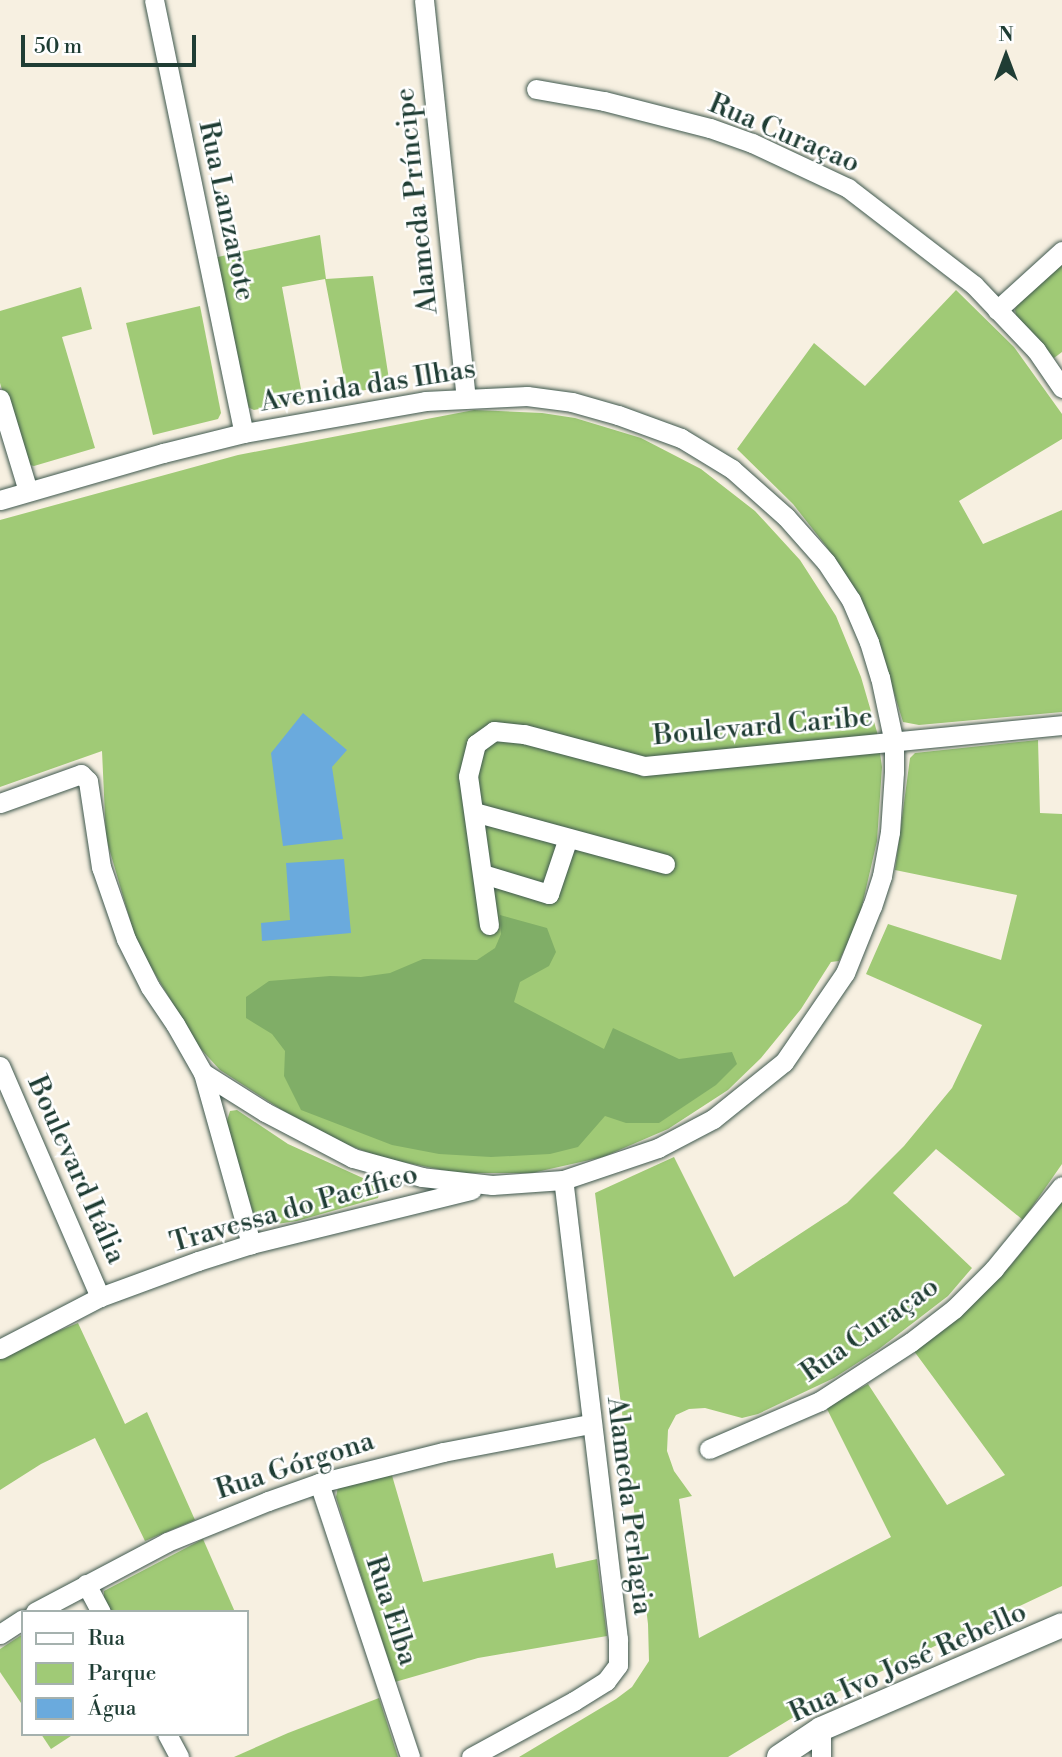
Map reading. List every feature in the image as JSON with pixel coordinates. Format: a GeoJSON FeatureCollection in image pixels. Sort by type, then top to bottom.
{"type":"FeatureCollection","features":[{"type":"Feature","properties":{"kind":"street","name":"Rua Lanzarote"},"geometry":{"type":"LineString","coordinates":[[154,0],[244,433]]}},
{"type":"Feature","properties":{"kind":"street","name":"Alameda Príncipe"},"geometry":{"type":"LineString","coordinates":[[424,0],[466,397]]}},
{"type":"Feature","properties":{"kind":"street","name":"Rua Curaçao"},"geometry":{"type":"LineString","coordinates":[[536,89],[604,102],[710,128],[848,188],[974,285],[1036,351],[1062,388]]}},
{"type":"Feature","properties":{"kind":"street"},"geometry":{"type":"LineString","coordinates":[[997,310],[1062,251]]}},
{"type":"Feature","properties":{"kind":"street","name":"Avenida das Ilhas"},"geometry":{"type":"LineString","coordinates":[[0,500],[244,433],[363,410],[466,397],[527,396],[596,408],[681,438],[732,469],[805,537],[851,600],[880,677],[894,743],[894,801],[882,876],[845,972],[809,1029],[783,1062],[713,1119],[658,1148],[563,1180],[492,1185],[422,1177],[353,1158],[265,1112],[202,1073],[175,1024],[150,987],[126,939],[101,867],[88,781],[81,774],[0,803]]}},
{"type":"Feature","properties":{"kind":"street"},"geometry":{"type":"LineString","coordinates":[[0,399],[28,491]]}},
{"type":"Feature","properties":{"kind":"street","name":"Boulevard Caribe"},"geometry":{"type":"LineString","coordinates":[[474,812],[468,776],[476,744],[494,731],[524,734],[644,766],[1062,725]]}},
{"type":"Feature","properties":{"kind":"street"},"geometry":{"type":"LineString","coordinates":[[489,925],[474,812],[665,864]]}},
{"type":"Feature","properties":{"kind":"street"},"geometry":{"type":"LineString","coordinates":[[483,874],[549,894],[568,838]]}},
{"type":"Feature","properties":{"kind":"street","name":"Boulevard Itália"},"geometry":{"type":"LineString","coordinates":[[1,1070],[100,1297]]}},
{"type":"Feature","properties":{"kind":"street"},"geometry":{"type":"LineString","coordinates":[[202,1073],[251,1244]]}},
{"type":"Feature","properties":{"kind":"street","name":"Alameda Perlagia"},"geometry":{"type":"LineString","coordinates":[[471,1757],[575,1702],[606,1681],[618,1665],[618,1639],[590,1424],[563,1180]]}},
{"type":"Feature","properties":{"kind":"street","name":"Travessa do Pacífico"},"geometry":{"type":"LineString","coordinates":[[0,1349],[100,1297],[251,1244],[492,1185]]}},
{"type":"Feature","properties":{"kind":"street","name":"Rua Curaçao"},"geometry":{"type":"LineString","coordinates":[[709,1449],[820,1402],[911,1342],[954,1309],[994,1269],[1062,1186]]}},
{"type":"Feature","properties":{"kind":"street","name":"Rua Górgona"},"geometry":{"type":"LineString","coordinates":[[39,1610],[211,1523],[319,1483],[443,1452],[590,1424]]}},
{"type":"Feature","properties":{"kind":"street","name":"Rua Elba"},"geometry":{"type":"LineString","coordinates":[[319,1483],[410,1757]]}},
{"type":"Feature","properties":{"kind":"street"},"geometry":{"type":"LineString","coordinates":[[86,1584],[100,1610]]}},
{"type":"Feature","properties":{"kind":"street"},"geometry":{"type":"LineString","coordinates":[[0,1634],[21,1620]]}},
{"type":"Feature","properties":{"kind":"street","name":"Rua Ivo José Rebello"},"geometry":{"type":"LineString","coordinates":[[779,1757],[821,1729],[1062,1625]]}},
{"type":"Feature","properties":{"kind":"street"},"geometry":{"type":"LineString","coordinates":[[821,1729],[821,1757]]}},
{"type":"Feature","properties":{"kind":"street"},"geometry":{"type":"LineString","coordinates":[[168,1736],[179,1757]]}},
{"type":"Feature","properties":{"kind":"green space"},"geometry":{"type":"Polygon","coordinates":[[[320,235],[326,279],[373,276],[390,386],[347,393],[325,279],[282,287],[303,400],[254,410],[245,406],[213,258],[320,235]]]}},
{"type":"Feature","properties":{"kind":"green space"},"geometry":{"type":"Polygon","coordinates":[[[1062,265],[1062,352],[1054,358],[1016,316],[1015,309],[1019,302],[1062,265]]]}},
{"type":"Feature","properties":{"kind":"green space"},"geometry":{"type":"Polygon","coordinates":[[[81,287],[92,329],[62,337],[95,448],[34,466],[26,464],[0,383],[0,311],[81,287]]]}},
{"type":"Feature","properties":{"kind":"green space"},"geometry":{"type":"Polygon","coordinates":[[[956,290],[1014,347],[1062,414],[1062,439],[959,501],[983,544],[1062,510],[1062,712],[919,725],[903,722],[876,634],[855,591],[826,546],[793,504],[737,449],[814,343],[865,386],[956,290]]]}},
{"type":"Feature","properties":{"kind":"green space"},"geometry":{"type":"Polygon","coordinates":[[[200,306],[221,413],[218,419],[153,435],[126,323],[200,306]]]}},
{"type":"Feature","properties":{"kind":"green space"},"geometry":{"type":"Polygon","coordinates":[[[474,410],[542,413],[575,418],[641,438],[701,469],[755,511],[800,560],[836,616],[861,677],[877,732],[882,767],[877,841],[859,919],[839,961],[831,962],[801,1009],[761,1058],[728,1090],[668,1129],[603,1157],[532,1173],[457,1173],[383,1158],[348,1145],[282,1110],[220,1070],[199,1047],[137,944],[106,838],[102,751],[0,787],[0,520],[238,455],[474,410]]]}},
{"type":"Feature","properties":{"kind":"green space"},"geometry":{"type":"Polygon","coordinates":[[[1038,740],[1040,813],[1062,814],[1062,1164],[1023,1220],[936,1149],[893,1193],[972,1268],[948,1296],[879,1349],[834,1378],[758,1414],[742,1418],[705,1408],[689,1409],[676,1415],[668,1430],[667,1451],[674,1471],[692,1496],[679,1499],[699,1638],[891,1537],[826,1407],[868,1384],[947,1505],[1005,1475],[914,1351],[1011,1265],[1062,1201],[1062,1586],[825,1698],[728,1757],[519,1757],[616,1699],[632,1687],[649,1661],[648,1624],[595,1193],[674,1157],[734,1277],[847,1203],[904,1146],[952,1088],[982,1025],[866,974],[888,924],[1001,960],[1017,895],[895,870],[910,758],[915,753],[1038,740]]]}},
{"type":"Feature","properties":{"kind":"green space"},"geometry":{"type":"Polygon","coordinates":[[[500,915],[547,928],[556,952],[549,966],[520,982],[514,1002],[604,1049],[613,1028],[679,1059],[732,1052],[737,1064],[716,1085],[659,1123],[626,1123],[605,1116],[578,1147],[550,1154],[491,1157],[439,1154],[392,1145],[301,1110],[284,1076],[285,1051],[272,1034],[246,1018],[246,997],[269,981],[390,973],[423,959],[477,960],[495,948],[501,934],[500,915]]]}},
{"type":"Feature","properties":{"kind":"green space"},"geometry":{"type":"Polygon","coordinates":[[[237,1110],[288,1144],[376,1184],[380,1191],[378,1198],[297,1221],[270,1225],[261,1222],[254,1215],[225,1127],[230,1111],[237,1110]]]}},
{"type":"Feature","properties":{"kind":"green space"},"geometry":{"type":"Polygon","coordinates":[[[78,1323],[125,1424],[147,1412],[195,1520],[145,1541],[95,1438],[41,1464],[0,1490],[0,1359],[31,1342],[78,1323]]]}},
{"type":"Feature","properties":{"kind":"green space"},"geometry":{"type":"Polygon","coordinates":[[[391,1472],[423,1582],[553,1553],[556,1568],[597,1559],[607,1636],[478,1658],[395,1682],[336,1497],[338,1487],[391,1472]]]}},
{"type":"Feature","properties":{"kind":"green space"},"geometry":{"type":"Polygon","coordinates":[[[203,1539],[234,1610],[111,1610],[104,1598],[104,1591],[203,1539]]]}},
{"type":"Feature","properties":{"kind":"green space"},"geometry":{"type":"Polygon","coordinates":[[[21,1635],[21,1703],[0,1672],[0,1649],[21,1635]]]}},
{"type":"Feature","properties":{"kind":"green space"},"geometry":{"type":"Polygon","coordinates":[[[379,1698],[398,1757],[234,1757],[288,1733],[379,1698]]]}},
{"type":"Feature","properties":{"kind":"green space"},"geometry":{"type":"Polygon","coordinates":[[[42,1736],[71,1736],[51,1749],[42,1736]]]}},
{"type":"Feature","properties":{"kind":"water"},"geometry":{"type":"Polygon","coordinates":[[[303,713],[347,750],[332,767],[343,839],[283,846],[271,753],[303,713]]]}},
{"type":"Feature","properties":{"kind":"water"},"geometry":{"type":"Polygon","coordinates":[[[344,859],[351,933],[262,941],[261,923],[290,920],[286,863],[344,859]]]}}]}
